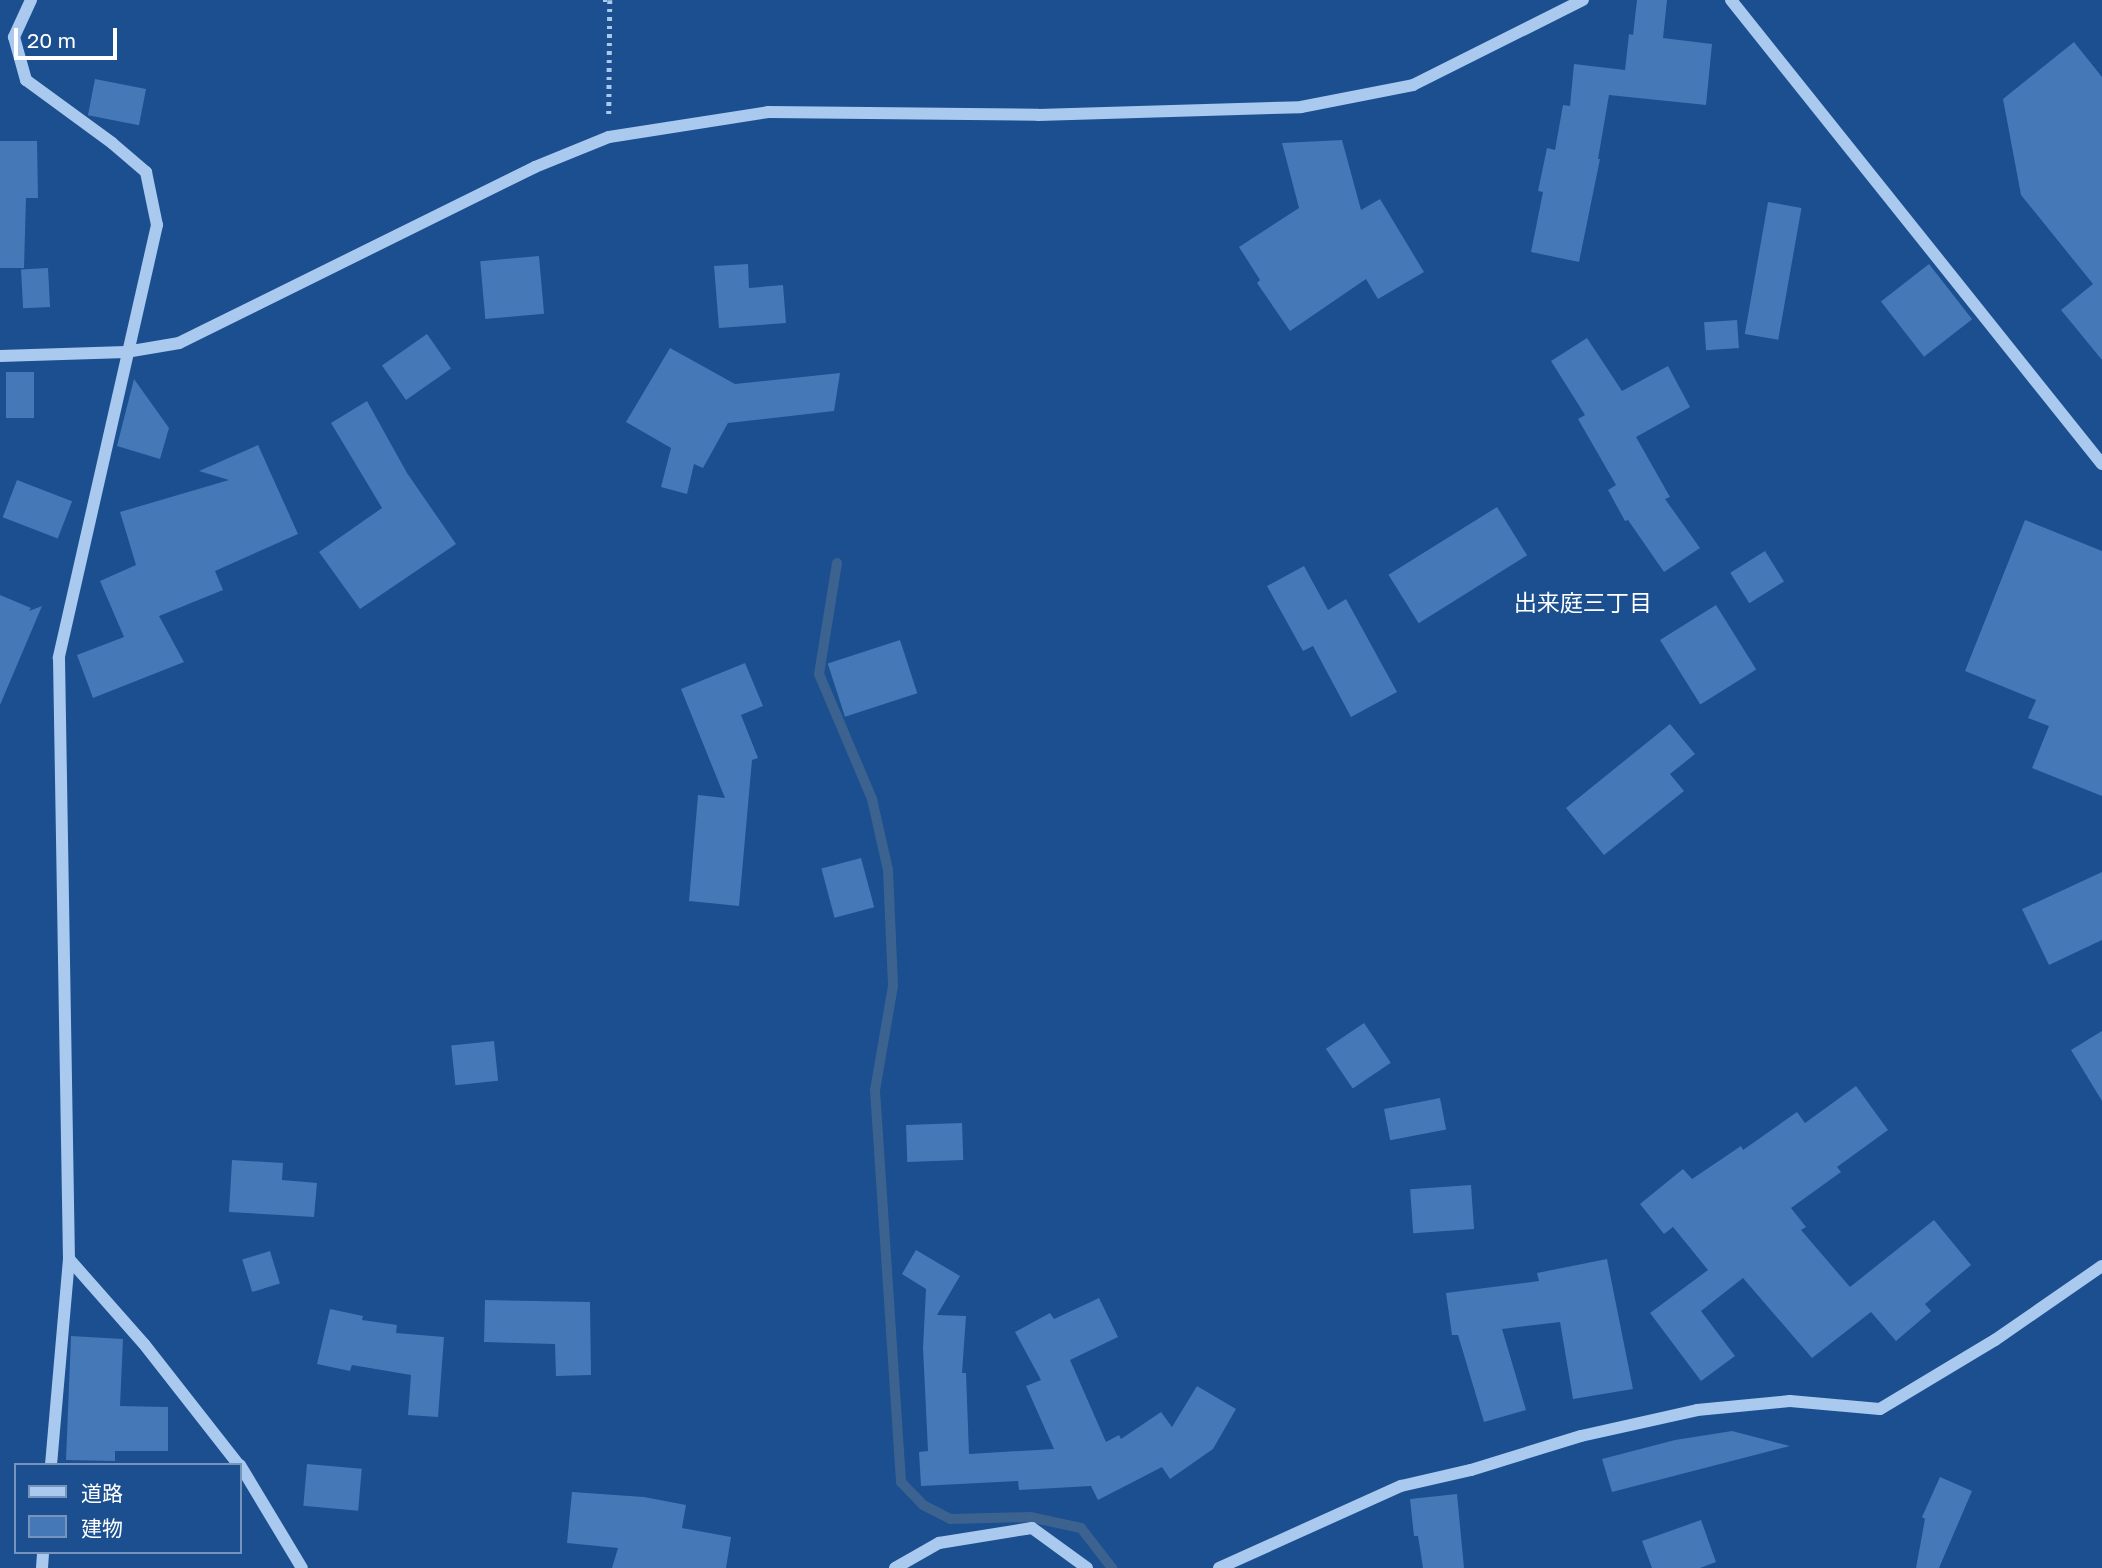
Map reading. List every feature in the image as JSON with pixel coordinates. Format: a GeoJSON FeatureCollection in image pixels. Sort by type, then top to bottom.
{"type":"FeatureCollection","features":[{"type":"Feature","properties":{"kind":"street"},"geometry":{"type":"LineString","coordinates":[[31,0],[14,37],[26,80],[112,143],[146,172],[157,225],[126,352],[59,658],[69,1259],[51,1463]]}},
{"type":"Feature","properties":{"kind":"street"},"geometry":{"type":"LineString","coordinates":[[0,356],[126,352],[179,343],[535,167],[609,136],[768,112],[1038,116],[1301,107],[1413,85],[1583,0]]}},
{"type":"Feature","properties":{"kind":"street"},"geometry":{"type":"LineString","coordinates":[[1731,0],[2102,464]]}},
{"type":"Feature","properties":{"kind":"street"},"geometry":{"type":"LineString","coordinates":[[69,1259],[144,1344],[238,1463]]}},
{"type":"Feature","properties":{"kind":"street"},"geometry":{"type":"LineString","coordinates":[[1219,1568],[1401,1486],[1471,1470],[1581,1436],[1697,1410],[1790,1401],[1880,1409],[1995,1340],[2102,1266]]}},
{"type":"Feature","properties":{"kind":"street"},"geometry":{"type":"LineString","coordinates":[[242,1468],[302,1568]]}},
{"type":"Feature","properties":{"kind":"street"},"geometry":{"type":"LineString","coordinates":[[895,1568],[939,1543],[1032,1528],[1087,1568]]}},
{"type":"Feature","properties":{"kind":"path"},"geometry":{"type":"LineString","coordinates":[[603,0],[610,0],[609,136]]}},
{"type":"Feature","properties":{"kind":"building"},"geometry":{"type":"Polygon","coordinates":[[[1637,0],[1667,0],[1663,38],[1712,44],[1706,105],[1609,95],[1600,159],[1579,262],[1531,252],[1543,192],[1538,191],[1547,148],[1555,150],[1563,105],[1570,106],[1574,64],[1625,70],[1629,34],[1633,35],[1637,0]]]}},
{"type":"Feature","properties":{"kind":"building"},"geometry":{"type":"Polygon","coordinates":[[[2074,42],[2102,77],[2102,360],[2061,310],[2093,284],[2021,195],[2003,99],[2074,42]]]}},
{"type":"Feature","properties":{"kind":"building"},"geometry":{"type":"Polygon","coordinates":[[[95,79],[146,89],[139,125],[88,115],[95,79]]]}},
{"type":"Feature","properties":{"kind":"building"},"geometry":{"type":"Polygon","coordinates":[[[1342,140],[1361,210],[1380,199],[1424,272],[1378,299],[1366,279],[1290,331],[1257,283],[1260,280],[1239,247],[1299,208],[1282,143],[1342,140]]]}},
{"type":"Feature","properties":{"kind":"building"},"geometry":{"type":"Polygon","coordinates":[[[0,141],[37,141],[38,198],[26,198],[24,268],[0,268],[0,141]]]}},
{"type":"Feature","properties":{"kind":"building"},"geometry":{"type":"Polygon","coordinates":[[[1768,202],[1801,208],[1778,340],[1745,334],[1768,202]]]}},
{"type":"Feature","properties":{"kind":"building"},"geometry":{"type":"Polygon","coordinates":[[[539,256],[544,314],[485,319],[480,261],[539,256]]]}},
{"type":"Feature","properties":{"kind":"building"},"geometry":{"type":"Polygon","coordinates":[[[748,264],[749,288],[783,285],[786,323],[719,328],[714,266],[748,264]]]}},
{"type":"Feature","properties":{"kind":"building"},"geometry":{"type":"Polygon","coordinates":[[[1929,264],[1972,319],[1924,357],[1881,302],[1929,264]]]}},
{"type":"Feature","properties":{"kind":"building"},"geometry":{"type":"Polygon","coordinates":[[[48,268],[50,307],[23,308],[21,269],[48,268]]]}},
{"type":"Feature","properties":{"kind":"building"},"geometry":{"type":"Polygon","coordinates":[[[1737,320],[1739,348],[1706,350],[1704,322],[1737,320]]]}},
{"type":"Feature","properties":{"kind":"building"},"geometry":{"type":"Polygon","coordinates":[[[427,334],[451,368],[406,400],[382,366],[427,334]]]}},
{"type":"Feature","properties":{"kind":"building"},"geometry":{"type":"Polygon","coordinates":[[[1587,338],[1622,391],[1668,366],[1690,407],[1636,437],[1670,497],[1665,499],[1700,548],[1664,572],[1628,520],[1625,521],[1608,490],[1616,485],[1578,419],[1585,415],[1551,361],[1587,338]]]}},
{"type":"Feature","properties":{"kind":"building"},"geometry":{"type":"Polygon","coordinates":[[[670,348],[735,384],[840,373],[834,411],[728,423],[703,468],[694,464],[687,494],[661,487],[671,448],[626,422],[670,348]]]}},
{"type":"Feature","properties":{"kind":"building"},"geometry":{"type":"Polygon","coordinates":[[[6,372],[34,372],[34,418],[6,418],[6,372]]]}},
{"type":"Feature","properties":{"kind":"building"},"geometry":{"type":"Polygon","coordinates":[[[134,379],[169,428],[160,459],[117,446],[134,379]]]}},
{"type":"Feature","properties":{"kind":"building"},"geometry":{"type":"Polygon","coordinates":[[[367,401],[407,473],[456,544],[360,609],[319,552],[382,508],[331,423],[367,401]]]}},
{"type":"Feature","properties":{"kind":"building"},"geometry":{"type":"Polygon","coordinates":[[[258,445],[298,534],[215,571],[223,590],[159,616],[184,662],[93,698],[77,655],[124,637],[100,581],[136,565],[120,512],[229,480],[199,471],[258,445]]]}},
{"type":"Feature","properties":{"kind":"building"},"geometry":{"type":"Polygon","coordinates":[[[17,480],[72,501],[58,538],[3,517],[17,480]]]}},
{"type":"Feature","properties":{"kind":"building"},"geometry":{"type":"Polygon","coordinates":[[[1497,507],[1527,555],[1419,623],[1388,575],[1497,507]]]}},
{"type":"Feature","properties":{"kind":"building"},"geometry":{"type":"Polygon","coordinates":[[[2025,520],[2102,551],[2102,796],[2032,768],[2049,726],[2028,718],[2036,700],[1965,671],[2025,520]]]}},
{"type":"Feature","properties":{"kind":"building"},"geometry":{"type":"Polygon","coordinates":[[[1765,551],[1784,582],[1749,603],[1730,573],[1765,551]]]}},
{"type":"Feature","properties":{"kind":"building"},"geometry":{"type":"Polygon","coordinates":[[[1304,566],[1328,610],[1346,599],[1397,692],[1351,717],[1313,646],[1303,651],[1267,586],[1304,566]]]}},
{"type":"Feature","properties":{"kind":"building"},"geometry":{"type":"Polygon","coordinates":[[[0,595],[31,608],[29,611],[42,606],[0,705],[0,595]]]}},
{"type":"Feature","properties":{"kind":"building"},"geometry":{"type":"Polygon","coordinates":[[[1716,605],[1756,669],[1700,704],[1660,640],[1716,605]]]}},
{"type":"Feature","properties":{"kind":"building"},"geometry":{"type":"Polygon","coordinates":[[[900,640],[917,693],[845,717],[828,663],[900,640]]]}},
{"type":"Feature","properties":{"kind":"building"},"geometry":{"type":"Polygon","coordinates":[[[745,663],[763,706],[741,715],[758,758],[752,760],[739,906],[689,901],[698,795],[725,798],[681,689],[745,663]]]}},
{"type":"Feature","properties":{"kind":"building"},"geometry":{"type":"Polygon","coordinates":[[[1670,724],[1695,754],[1670,774],[1684,791],[1604,855],[1566,808],[1670,724]]]}},
{"type":"Feature","properties":{"kind":"building"},"geometry":{"type":"Polygon","coordinates":[[[861,858],[874,907],[835,918],[821,869],[861,858]]]}},
{"type":"Feature","properties":{"kind":"building"},"geometry":{"type":"Polygon","coordinates":[[[2102,872],[2102,940],[2049,965],[2022,909],[2102,872]]]}},
{"type":"Feature","properties":{"kind":"building"},"geometry":{"type":"Polygon","coordinates":[[[1364,1023],[1391,1063],[1353,1089],[1326,1049],[1364,1023]]]}},
{"type":"Feature","properties":{"kind":"building"},"geometry":{"type":"Polygon","coordinates":[[[2102,1031],[2102,1101],[2071,1050],[2102,1031]]]}},
{"type":"Feature","properties":{"kind":"building"},"geometry":{"type":"Polygon","coordinates":[[[494,1041],[498,1081],[455,1085],[451,1045],[494,1041]]]}},
{"type":"Feature","properties":{"kind":"building"},"geometry":{"type":"Polygon","coordinates":[[[1856,1086],[1888,1130],[1837,1167],[1841,1172],[1791,1208],[1806,1227],[1801,1230],[1850,1287],[1934,1220],[1971,1265],[1925,1304],[1931,1311],[1896,1341],[1871,1312],[1812,1358],[1743,1278],[1701,1311],[1735,1356],[1701,1381],[1650,1313],[1708,1270],[1673,1227],[1664,1234],[1640,1204],[1683,1169],[1692,1179],[1741,1146],[1743,1150],[1797,1112],[1805,1123],[1856,1086]]]}},
{"type":"Feature","properties":{"kind":"building"},"geometry":{"type":"Polygon","coordinates":[[[1440,1098],[1446,1129],[1390,1140],[1384,1109],[1440,1098]]]}},
{"type":"Feature","properties":{"kind":"building"},"geometry":{"type":"Polygon","coordinates":[[[962,1123],[963,1160],[907,1162],[906,1125],[962,1123]]]}},
{"type":"Feature","properties":{"kind":"building"},"geometry":{"type":"Polygon","coordinates":[[[232,1160],[283,1163],[282,1180],[317,1183],[314,1217],[229,1212],[232,1160]]]}},
{"type":"Feature","properties":{"kind":"building"},"geometry":{"type":"Polygon","coordinates":[[[1471,1185],[1474,1229],[1413,1233],[1410,1189],[1471,1185]]]}},
{"type":"Feature","properties":{"kind":"building"},"geometry":{"type":"Polygon","coordinates":[[[916,1250],[960,1276],[937,1315],[966,1316],[962,1373],[966,1373],[969,1454],[1054,1449],[1026,1386],[1041,1380],[1015,1332],[1050,1313],[1054,1319],[1099,1298],[1118,1337],[1070,1360],[1106,1442],[1119,1435],[1121,1439],[1161,1412],[1172,1427],[1197,1386],[1236,1409],[1213,1449],[1170,1479],[1162,1467],[1098,1500],[1091,1486],[1019,1490],[1018,1481],[921,1486],[919,1452],[928,1451],[923,1348],[926,1289],[902,1274],[916,1250]]]}},
{"type":"Feature","properties":{"kind":"building"},"geometry":{"type":"Polygon","coordinates":[[[270,1251],[280,1284],[252,1292],[242,1259],[270,1251]]]}},
{"type":"Feature","properties":{"kind":"building"},"geometry":{"type":"Polygon","coordinates":[[[1607,1259],[1633,1389],[1573,1399],[1560,1322],[1502,1329],[1526,1410],[1484,1422],[1458,1335],[1452,1335],[1446,1293],[1539,1281],[1537,1273],[1607,1259]]]}},
{"type":"Feature","properties":{"kind":"building"},"geometry":{"type":"Polygon","coordinates":[[[485,1300],[590,1302],[591,1375],[556,1376],[555,1344],[484,1342],[485,1300]]]}},
{"type":"Feature","properties":{"kind":"building"},"geometry":{"type":"Polygon","coordinates":[[[330,1309],[363,1316],[362,1320],[397,1325],[396,1333],[444,1337],[438,1417],[408,1415],[411,1375],[352,1365],[350,1371],[317,1364],[330,1309]]]}},
{"type":"Feature","properties":{"kind":"building"},"geometry":{"type":"Polygon","coordinates":[[[71,1336],[123,1339],[120,1406],[168,1407],[168,1451],[115,1451],[115,1461],[66,1460],[71,1336]]]}},
{"type":"Feature","properties":{"kind":"building"},"geometry":{"type":"Polygon","coordinates":[[[1732,1431],[1790,1446],[1612,1492],[1602,1459],[1675,1440],[1732,1431]]]}},
{"type":"Feature","properties":{"kind":"building"},"geometry":{"type":"Polygon","coordinates":[[[307,1464],[362,1469],[358,1511],[303,1506],[307,1464]]]}},
{"type":"Feature","properties":{"kind":"building"},"geometry":{"type":"Polygon","coordinates":[[[1940,1477],[1972,1491],[1939,1568],[1916,1568],[1925,1519],[1922,1517],[1940,1477]]]}},
{"type":"Feature","properties":{"kind":"building"},"geometry":{"type":"Polygon","coordinates":[[[572,1492],[644,1497],[686,1505],[682,1528],[731,1537],[726,1568],[612,1568],[618,1548],[567,1543],[572,1492]]]}},
{"type":"Feature","properties":{"kind":"building"},"geometry":{"type":"Polygon","coordinates":[[[1457,1494],[1464,1568],[1423,1568],[1418,1536],[1414,1536],[1410,1499],[1457,1494]]]}},
{"type":"Feature","properties":{"kind":"building"},"geometry":{"type":"Polygon","coordinates":[[[1701,1520],[1716,1562],[1700,1568],[1652,1568],[1642,1541],[1701,1520]]]}},
{"type":"Feature","properties":{"kind":"waterway"},"geometry":{"type":"LineString","coordinates":[[837,563],[819,674],[872,799],[888,870],[893,986],[875,1090],[901,1482],[923,1505],[950,1519],[1030,1517],[1081,1528],[1112,1568]]}},
{"type":"Feature","properties":{"kind":"district","name":"出来庭三丁目"},"geometry":{"type":"Point","coordinates":[1583,602]}}]}
